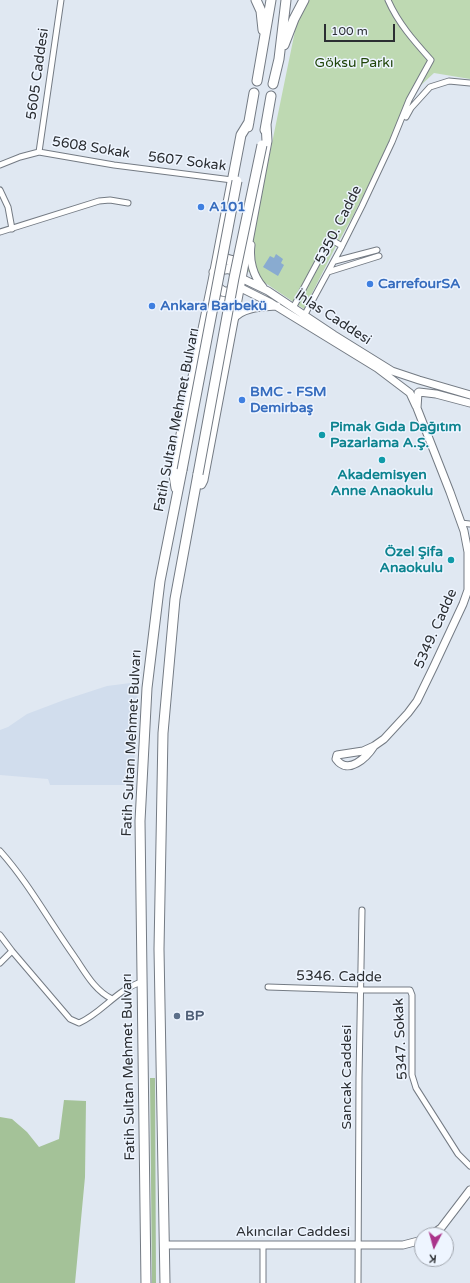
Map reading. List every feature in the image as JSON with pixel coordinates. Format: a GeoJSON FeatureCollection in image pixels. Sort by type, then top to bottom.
{"type":"FeatureCollection","features":[{"type":"Feature","properties":{"kind":"highway"},"geometry":{"type":"LineString","coordinates":[[256,0],[261,11],[264,40]]}},
{"type":"Feature","properties":{"kind":"highway"},"geometry":{"type":"LineString","coordinates":[[256,81],[271,0]]}},
{"type":"Feature","properties":{"kind":"highway"},"geometry":{"type":"LineString","coordinates":[[273,84],[279,59],[286,0]]}},
{"type":"Feature","properties":{"kind":"highway"},"geometry":{"type":"LineString","coordinates":[[279,59],[294,19],[304,0]]}},
{"type":"Feature","properties":{"kind":"highway","name":"Fatih Sultan Mehmet Bulvarı"},"geometry":{"type":"LineString","coordinates":[[146,1283],[140,821],[147,688],[160,581],[254,93]]}},
{"type":"Feature","properties":{"kind":"highway","name":"Fatih Sultan Mehmet Bulvarı"},"geometry":{"type":"LineString","coordinates":[[165,1283],[159,949],[163,733],[176,599],[234,278],[271,96]]}},
{"type":"Feature","properties":{"kind":"highway"},"geometry":{"type":"LineString","coordinates":[[177,497],[174,475],[241,135],[249,122]]}},
{"type":"Feature","properties":{"kind":"highway"},"geometry":{"type":"LineString","coordinates":[[193,500],[203,480],[267,141],[266,124]]}},
{"type":"Feature","properties":{"kind":"highway"},"geometry":{"type":"LineString","coordinates":[[219,249],[223,257],[230,261],[238,260],[245,255]]}},
{"type":"Feature","properties":{"kind":"highway"},"geometry":{"type":"LineString","coordinates":[[214,277],[225,268],[229,268],[233,270],[240,282]]}},
{"type":"Feature","properties":{"kind":"highway"},"geometry":{"type":"LineString","coordinates":[[214,277],[219,289],[226,292],[230,292],[240,282]]}},
{"type":"Feature","properties":{"kind":"highway"},"geometry":{"type":"LineString","coordinates":[[207,306],[215,301],[223,301],[231,306],[233,316]]}},
{"type":"Feature","properties":{"kind":"street","name":"5605 Caddesi"},"geometry":{"type":"LineString","coordinates":[[39,152],[61,0]]}},
{"type":"Feature","properties":{"kind":"street","name":"5350. Cadde"},"geometry":{"type":"LineString","coordinates":[[304,316],[362,206],[392,142],[409,100],[430,60],[418,47],[395,16],[388,0]]}},
{"type":"Feature","properties":{"kind":"street","name":"5350. Cadde"},"geometry":{"type":"LineString","coordinates":[[392,142],[411,108],[430,88],[449,82],[470,83]]}},
{"type":"Feature","properties":{"kind":"street"},"geometry":{"type":"LineString","coordinates":[[0,165],[20,157],[39,152]]}},
{"type":"Feature","properties":{"kind":"street","name":"5608 Sokak"},"geometry":{"type":"LineString","coordinates":[[39,152],[139,168]]}},
{"type":"Feature","properties":{"kind":"street","name":"5607 Sokak"},"geometry":{"type":"LineString","coordinates":[[139,168],[232,180]]}},
{"type":"Feature","properties":{"kind":"street"},"geometry":{"type":"LineString","coordinates":[[0,190],[8,207],[12,229]]}},
{"type":"Feature","properties":{"kind":"street"},"geometry":{"type":"LineString","coordinates":[[0,232],[99,201],[110,200],[128,203]]}},
{"type":"Feature","properties":{"kind":"street"},"geometry":{"type":"LineString","coordinates":[[255,203],[250,251],[251,259],[257,280],[268,292]]}},
{"type":"Feature","properties":{"kind":"street"},"geometry":{"type":"LineString","coordinates":[[292,308],[330,239],[342,246]]}},
{"type":"Feature","properties":{"kind":"street"},"geometry":{"type":"LineString","coordinates":[[334,261],[377,250]]}},
{"type":"Feature","properties":{"kind":"street"},"geometry":{"type":"LineString","coordinates":[[328,272],[379,256]]}},
{"type":"Feature","properties":{"kind":"street","name":"İhlas Caddesi"},"geometry":{"type":"LineString","coordinates":[[240,282],[268,292],[388,368],[416,379],[470,395]]}},
{"type":"Feature","properties":{"kind":"street","name":"İhlas Caddesi"},"geometry":{"type":"LineString","coordinates":[[240,282],[377,368],[409,392]]}},
{"type":"Feature","properties":{"kind":"street"},"geometry":{"type":"LineString","coordinates":[[233,316],[242,312],[277,306]]}},
{"type":"Feature","properties":{"kind":"street"},"geometry":{"type":"LineString","coordinates":[[417,408],[406,385],[408,381],[416,379],[421,388],[418,393]]}},
{"type":"Feature","properties":{"kind":"street"},"geometry":{"type":"LineString","coordinates":[[409,392],[414,394],[436,394],[470,403]]}},
{"type":"Feature","properties":{"kind":"street","name":"5349. Cadde"},"geometry":{"type":"LineString","coordinates":[[374,746],[367,756],[355,764],[344,765],[339,763],[336,759],[337,754],[363,751],[384,739],[417,701],[468,590],[468,552],[466,540],[450,492],[417,408],[418,393]]}},
{"type":"Feature","properties":{"kind":"street"},"geometry":{"type":"LineString","coordinates":[[461,523],[470,524]]}},
{"type":"Feature","properties":{"kind":"street"},"geometry":{"type":"LineString","coordinates":[[0,851],[24,881],[97,989],[112,999]]}},
{"type":"Feature","properties":{"kind":"street","name":"Sancak Caddesi"},"geometry":{"type":"LineString","coordinates":[[358,1283],[362,910]]}},
{"type":"Feature","properties":{"kind":"street"},"geometry":{"type":"LineString","coordinates":[[0,935],[70,1019],[79,1023],[86,1020],[132,985],[142,982]]}},
{"type":"Feature","properties":{"kind":"street"},"geometry":{"type":"LineString","coordinates":[[0,963],[12,951]]}},
{"type":"Feature","properties":{"kind":"street","name":"5346. Cadde"},"geometry":{"type":"LineString","coordinates":[[268,988],[410,990]]}},
{"type":"Feature","properties":{"kind":"street","name":"5347. Sokak"},"geometry":{"type":"LineString","coordinates":[[410,990],[412,995],[412,1075],[416,1088],[458,1154],[470,1166]]}},
{"type":"Feature","properties":{"kind":"street"},"geometry":{"type":"LineString","coordinates":[[442,1227],[470,1190]]}},
{"type":"Feature","properties":{"kind":"street","name":"Akıncılar Caddesi"},"geometry":{"type":"LineString","coordinates":[[164,1245],[402,1245],[414,1242]]}},
{"type":"Feature","properties":{"kind":"street"},"geometry":{"type":"LineString","coordinates":[[263,1245],[263,1283]]}},
{"type":"Feature","properties":{"kind":"shaded area"},"geometry":{"type":"Polygon","coordinates":[[[138,682],[133,785],[50,785],[48,779],[0,775],[0,730],[8,727],[27,714],[64,700],[107,686],[138,682]]]}},
{"type":"Feature","properties":{"kind":"green space","name":"Göksu Parkı"},"geometry":{"type":"Polygon","coordinates":[[[309,0],[470,0],[470,79],[434,73],[408,97],[381,160],[304,309],[246,270],[296,26],[302,11],[309,0]]]}},
{"type":"Feature","properties":{"kind":"green space"},"geometry":{"type":"Polygon","coordinates":[[[150,1078],[155,1078],[156,1283],[152,1283],[150,1078]]]}},
{"type":"Feature","properties":{"kind":"green space"},"geometry":{"type":"Polygon","coordinates":[[[64,1100],[86,1101],[85,1177],[75,1283],[0,1283],[0,1117],[12,1119],[27,1132],[39,1147],[59,1139],[64,1100]]]}},
{"type":"Feature","properties":{"kind":"water"},"geometry":{"type":"Polygon","coordinates":[[[276,254],[283,259],[281,263],[284,265],[278,276],[263,267],[270,256],[274,258],[276,254]]]}},
{"type":"Feature","properties":{"kind":"place","name":"A101"},"geometry":{"type":"Point","coordinates":[201,207]}},
{"type":"Feature","properties":{"kind":"place","name":"CarrefourSA"},"geometry":{"type":"Point","coordinates":[370,284]}},
{"type":"Feature","properties":{"kind":"place","name":"Ankara Barbekü"},"geometry":{"type":"Point","coordinates":[152,306]}},
{"type":"Feature","properties":{"kind":"place","name":"BMC - FSM Demirbaş"},"geometry":{"type":"Point","coordinates":[242,400]}},
{"type":"Feature","properties":{"kind":"place","name":"Pimak Gıda Dağıtım Pazarlama A.Ş."},"geometry":{"type":"Point","coordinates":[322,435]}},
{"type":"Feature","properties":{"kind":"place","name":"Akademisyen Anne Anaokulu"},"geometry":{"type":"Point","coordinates":[382,460]}},
{"type":"Feature","properties":{"kind":"place","name":"Özel Şifa Anaokulu"},"geometry":{"type":"Point","coordinates":[451,560]}},
{"type":"Feature","properties":{"kind":"place","name":"BP"},"geometry":{"type":"Point","coordinates":[177,1016]}}]}
